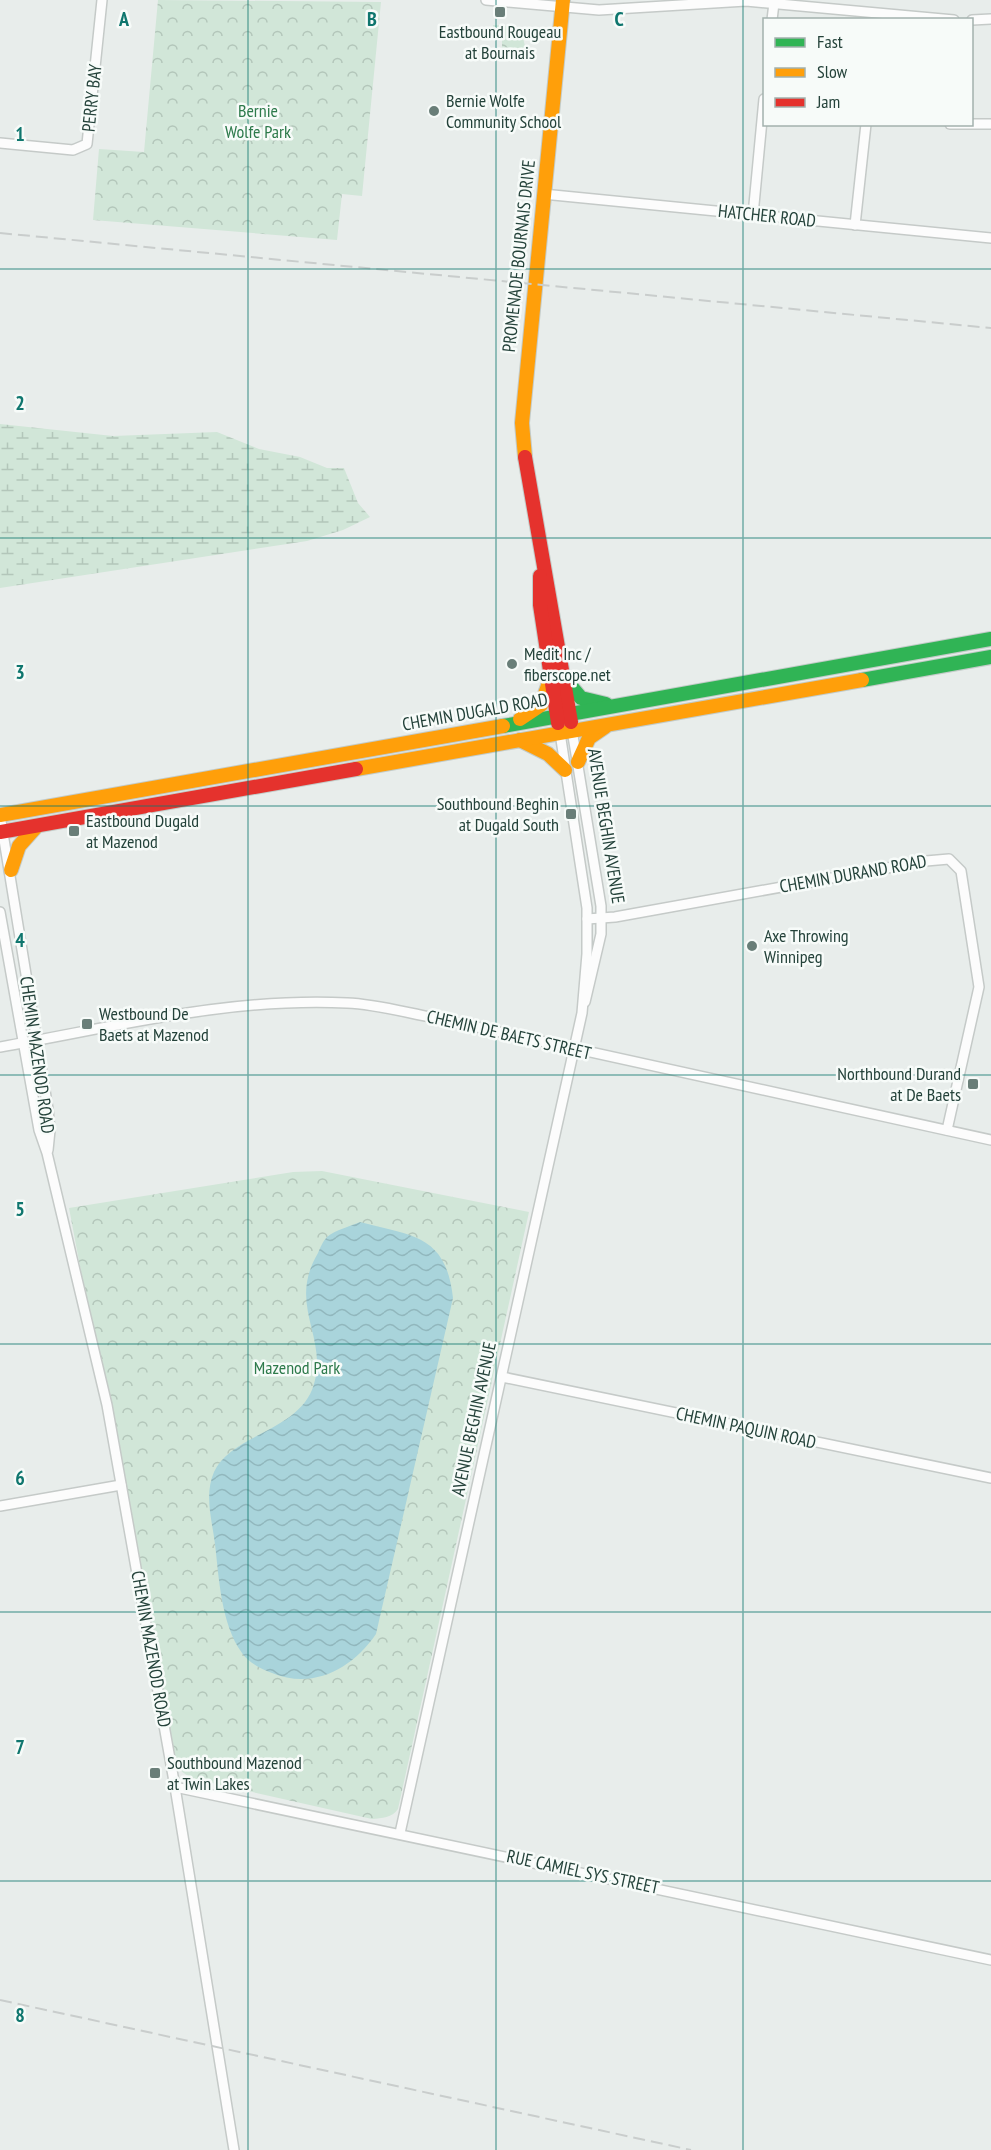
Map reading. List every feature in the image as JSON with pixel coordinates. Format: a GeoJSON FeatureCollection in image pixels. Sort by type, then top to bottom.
{"type":"FeatureCollection","features":[{"type":"Feature","properties":{"kind":"main road","name":"PROMENADE BOURNAIS DRIVE"},"geometry":{"type":"LineString","coordinates":[[556,674],[552,603],[539,547],[524,444],[524,383],[563,4]]}},
{"type":"Feature","properties":{"kind":"main road","name":"CHEMIN DUGALD ROAD"},"geometry":{"type":"LineString","coordinates":[[0,815],[513,722],[564,715],[991,639]]}},
{"type":"Feature","properties":{"kind":"main road","name":"CHEMIN DUGALD ROAD"},"geometry":{"type":"LineString","coordinates":[[2,832],[991,657]]}},
{"type":"Feature","properties":{"kind":"main road"},"geometry":{"type":"LineString","coordinates":[[556,674],[581,698],[617,705]]}},
{"type":"Feature","properties":{"kind":"main road"},"geometry":{"type":"LineString","coordinates":[[556,674],[564,715]]}},
{"type":"Feature","properties":{"kind":"main road"},"geometry":{"type":"LineString","coordinates":[[513,722],[531,714],[542,705],[556,674]]}},
{"type":"Feature","properties":{"kind":"main road","name":"AVENUE BEGHIN AVENUE"},"geometry":{"type":"LineString","coordinates":[[564,715],[566,731]]}},
{"type":"Feature","properties":{"kind":"main road"},"geometry":{"type":"LineString","coordinates":[[578,762],[590,738],[610,724]]}},
{"type":"Feature","properties":{"kind":"main road"},"geometry":{"type":"LineString","coordinates":[[520,740],[548,754],[565,770]]}},
{"type":"Feature","properties":{"kind":"main road"},"geometry":{"type":"LineString","coordinates":[[11,870],[14,853],[19,843],[26,834],[40,825]]}},
{"type":"Feature","properties":{"kind":"street","name":"PERRY BAY"},"geometry":{"type":"LineString","coordinates":[[0,143],[73,150],[87,144],[102,0]]}},
{"type":"Feature","properties":{"kind":"street"},"geometry":{"type":"LineString","coordinates":[[486,0],[563,4],[599,10],[747,1],[933,18]]}},
{"type":"Feature","properties":{"kind":"street"},"geometry":{"type":"LineString","coordinates":[[772,18],[774,3]]}},
{"type":"Feature","properties":{"kind":"street"},"geometry":{"type":"LineString","coordinates":[[973,20],[991,19]]}},
{"type":"Feature","properties":{"kind":"street"},"geometry":{"type":"LineString","coordinates":[[753,215],[763,118]]}},
{"type":"Feature","properties":{"kind":"street"},"geometry":{"type":"LineString","coordinates":[[973,124],[991,124]]}},
{"type":"Feature","properties":{"kind":"street"},"geometry":{"type":"LineString","coordinates":[[855,225],[866,126]]}},
{"type":"Feature","properties":{"kind":"street","name":"HATCHER ROAD"},"geometry":{"type":"LineString","coordinates":[[543,194],[991,238]]}},
{"type":"Feature","properties":{"kind":"street","name":"AVENUE BEGHIN AVENUE"},"geometry":{"type":"LineString","coordinates":[[400,1833],[573,1050],[591,985],[601,934],[600,893],[578,762],[566,731]]}},
{"type":"Feature","properties":{"kind":"street","name":"AVENUE BEGHIN AVENUE"},"geometry":{"type":"LineString","coordinates":[[566,731],[565,770],[587,919],[582,1013]]}},
{"type":"Feature","properties":{"kind":"street","name":"CHEMIN MAZENOD ROAD"},"geometry":{"type":"LineString","coordinates":[[0,815],[11,870],[50,1130],[47,1153]]}},
{"type":"Feature","properties":{"kind":"street","name":"CHEMIN DURAND ROAD"},"geometry":{"type":"LineString","coordinates":[[587,919],[949,859],[961,871],[964,881],[979,987],[947,1130]]}},
{"type":"Feature","properties":{"kind":"street","name":"CHEMIN MAZENOD ROAD"},"geometry":{"type":"LineString","coordinates":[[0,912],[39,1130],[47,1153],[107,1404],[175,1787],[234,2150]]}},
{"type":"Feature","properties":{"kind":"street","name":"CHEMIN DE BAETS STREET"},"geometry":{"type":"LineString","coordinates":[[0,1047],[155,1017],[237,1006],[349,1003],[436,1018],[573,1050],[991,1140]]}},
{"type":"Feature","properties":{"kind":"street","name":"CHEMIN PAQUIN ROAD"},"geometry":{"type":"LineString","coordinates":[[502,1377],[991,1478]]}},
{"type":"Feature","properties":{"kind":"street"},"geometry":{"type":"LineString","coordinates":[[0,1506],[121,1485]]}},
{"type":"Feature","properties":{"kind":"street","name":"RUE CAMIEL SYS STREET"},"geometry":{"type":"LineString","coordinates":[[175,1787],[991,1960]]}},
{"type":"Feature","properties":{"kind":"green space","name":"Bernie Wolfe Park"},"geometry":{"type":"Polygon","coordinates":[[[158,0],[381,2],[362,196],[342,194],[337,240],[93,220],[99,149],[144,152],[158,0]]]}},
{"type":"Feature","properties":{"kind":"green space"},"geometry":{"type":"Polygon","coordinates":[[[493,25],[508,26],[508,33],[522,34],[525,46],[523,53],[514,58],[502,55],[502,39],[492,38],[493,25]]]}},
{"type":"Feature","properties":{"kind":"green space"},"geometry":{"type":"Polygon","coordinates":[[[0,424],[113,436],[217,432],[259,449],[300,457],[327,468],[344,468],[358,503],[370,517],[343,530],[307,541],[0,588],[0,424]]]}},
{"type":"Feature","properties":{"kind":"green space","name":"Mazenod Park"},"geometry":{"type":"Polygon","coordinates":[[[322,1171],[529,1212],[398,1809],[390,1816],[372,1819],[199,1780],[183,1772],[173,1758],[69,1208],[293,1172],[322,1171]]]}},
{"type":"Feature","properties":{"kind":"water"},"geometry":{"type":"Polygon","coordinates":[[[360,1222],[410,1235],[423,1241],[443,1261],[453,1298],[376,1634],[355,1657],[330,1673],[302,1679],[287,1678],[255,1665],[242,1653],[229,1629],[220,1586],[210,1508],[211,1481],[223,1459],[235,1449],[281,1422],[307,1400],[314,1384],[317,1367],[307,1305],[306,1289],[310,1272],[327,1237],[360,1222]]]}},
{"type":"Feature","properties":{"kind":"railway"},"geometry":{"type":"LineString","coordinates":[[0,233],[991,328]]}},
{"type":"Feature","properties":{"kind":"railway"},"geometry":{"type":"LineString","coordinates":[[0,2000],[691,2150]]}},
{"type":"Feature","properties":{"kind":"traffic: fast"},"geometry":{"type":"LineString","coordinates":[[503,726],[991,639]]}},
{"type":"Feature","properties":{"kind":"traffic: fast"},"geometry":{"type":"LineString","coordinates":[[862,680],[991,657]]}},
{"type":"Feature","properties":{"kind":"traffic: fast"},"geometry":{"type":"LineString","coordinates":[[564,678],[581,698],[606,704]]}},
{"type":"Feature","properties":{"kind":"traffic: slow"},"geometry":{"type":"LineString","coordinates":[[525,457],[522,423],[563,0]]}},
{"type":"Feature","properties":{"kind":"traffic: slow"},"geometry":{"type":"LineString","coordinates":[[520,719],[541,705],[550,680]]}},
{"type":"Feature","properties":{"kind":"traffic: slow"},"geometry":{"type":"LineString","coordinates":[[356,769],[862,680]]}},
{"type":"Feature","properties":{"kind":"traffic: slow"},"geometry":{"type":"LineString","coordinates":[[0,815],[503,726]]}},
{"type":"Feature","properties":{"kind":"traffic: slow"},"geometry":{"type":"LineString","coordinates":[[578,762],[589,738],[605,727]]}},
{"type":"Feature","properties":{"kind":"traffic: slow"},"geometry":{"type":"LineString","coordinates":[[520,740],[548,754],[565,770]]}},
{"type":"Feature","properties":{"kind":"traffic: slow"},"geometry":{"type":"LineString","coordinates":[[11,870],[19,846],[36,827]]}},
{"type":"Feature","properties":{"kind":"traffic: jam"},"geometry":{"type":"LineString","coordinates":[[525,457],[571,722]]}},
{"type":"Feature","properties":{"kind":"traffic: jam"},"geometry":{"type":"LineString","coordinates":[[540,576],[540,605],[558,723]]}},
{"type":"Feature","properties":{"kind":"traffic: jam"},"geometry":{"type":"LineString","coordinates":[[0,832],[356,769]]}},
{"type":"Feature","properties":{"kind":"place","name":"Eastbound Rougeau at Bournais"},"geometry":{"type":"Point","coordinates":[500,12]}},
{"type":"Feature","properties":{"kind":"place","name":"Bernie Wolfe Community School"},"geometry":{"type":"Point","coordinates":[434,111]}},
{"type":"Feature","properties":{"kind":"place","name":"Medit Inc / fiberscope.net"},"geometry":{"type":"Point","coordinates":[512,664]}},
{"type":"Feature","properties":{"kind":"place","name":"Southbound Beghin at Dugald South"},"geometry":{"type":"Point","coordinates":[571,814]}},
{"type":"Feature","properties":{"kind":"place","name":"Eastbound Dugald at Mazenod"},"geometry":{"type":"Point","coordinates":[74,831]}},
{"type":"Feature","properties":{"kind":"place","name":"Axe Throwing Winnipeg"},"geometry":{"type":"Point","coordinates":[752,946]}},
{"type":"Feature","properties":{"kind":"place","name":"Westbound De Baets at Mazenod"},"geometry":{"type":"Point","coordinates":[87,1024]}},
{"type":"Feature","properties":{"kind":"place","name":"Northbound Durand at De Baets"},"geometry":{"type":"Point","coordinates":[973,1084]}},
{"type":"Feature","properties":{"kind":"place","name":"Southbound Mazenod at Twin Lakes"},"geometry":{"type":"Point","coordinates":[155,1773]}}]}
